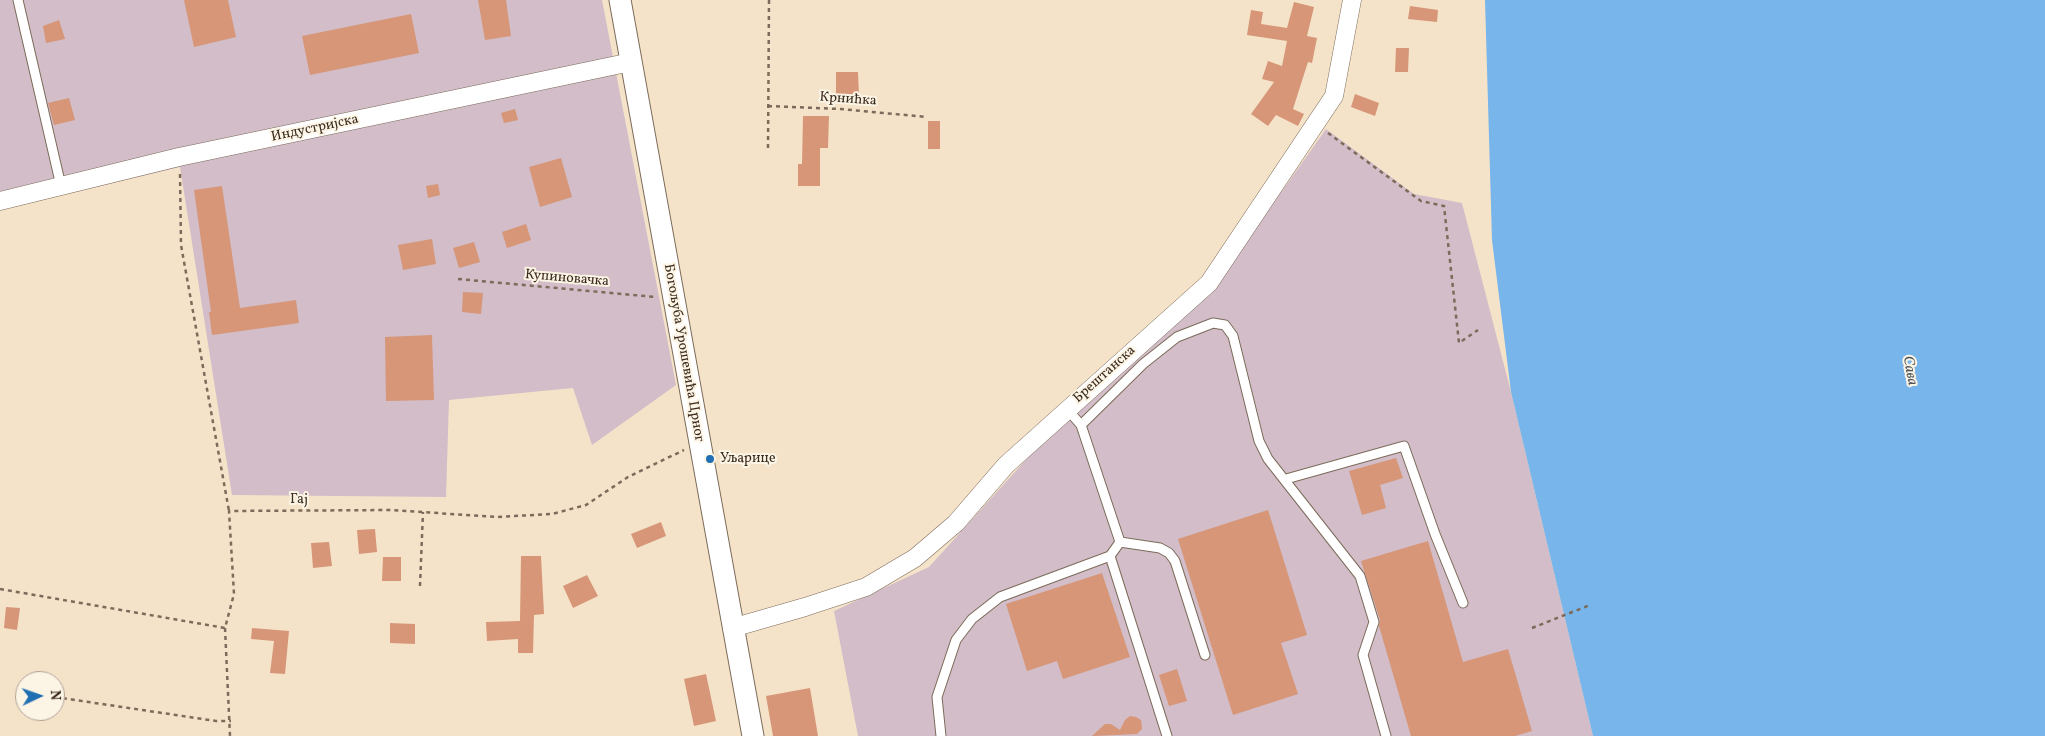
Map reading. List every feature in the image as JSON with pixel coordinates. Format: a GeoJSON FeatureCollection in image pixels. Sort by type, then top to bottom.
{"type":"FeatureCollection","features":[{"type":"Feature","properties":{"kind":"street","name":"Богољуба Урошевића Црног"},"geometry":{"type":"LineString","coordinates":[[620,0],[752,736]]}},
{"type":"Feature","properties":{"kind":"street","name":"Брештанска"},"geometry":{"type":"LineString","coordinates":[[732,628],[806,607],[866,587],[915,558],[956,523],[1006,465],[1208,283],[1334,96],[1352,0]]}},
{"type":"Feature","properties":{"kind":"street","name":"Индустријска"},"geometry":{"type":"LineString","coordinates":[[0,201],[180,157],[631,62]]}},
{"type":"Feature","properties":{"kind":"lane"},"geometry":{"type":"LineString","coordinates":[[18,0],[61,186]]}},
{"type":"Feature","properties":{"kind":"lane"},"geometry":{"type":"LineString","coordinates":[[1082,424],[1143,364],[1177,338],[1213,323],[1224,325],[1232,336],[1259,441],[1268,459],[1286,479],[1360,576],[1374,622],[1363,655],[1386,736]]}},
{"type":"Feature","properties":{"kind":"lane"},"geometry":{"type":"LineString","coordinates":[[1067,409],[1082,424],[1120,542]]}},
{"type":"Feature","properties":{"kind":"lane"},"geometry":{"type":"LineString","coordinates":[[1286,479],[1404,446],[1435,534],[1463,603]]}},
{"type":"Feature","properties":{"kind":"lane"},"geometry":{"type":"LineString","coordinates":[[940,736],[937,697],[956,640],[972,619],[1000,597],[1110,556],[1120,542]]}},
{"type":"Feature","properties":{"kind":"lane"},"geometry":{"type":"LineString","coordinates":[[1120,542],[1160,548],[1169,552],[1175,561],[1205,655]]}},
{"type":"Feature","properties":{"kind":"lane"},"geometry":{"type":"LineString","coordinates":[[1110,556],[1167,736]]}},
{"type":"Feature","properties":{"kind":"path"},"geometry":{"type":"LineString","coordinates":[[768,148],[769,0]]}},
{"type":"Feature","properties":{"kind":"path","name":"Крнићка"},"geometry":{"type":"LineString","coordinates":[[768,106],[840,109],[927,117]]}},
{"type":"Feature","properties":{"kind":"path"},"geometry":{"type":"LineString","coordinates":[[1316,125],[1421,201],[1444,206],[1459,343],[1478,330]]}},
{"type":"Feature","properties":{"kind":"path"},"geometry":{"type":"LineString","coordinates":[[180,157],[181,245],[229,511],[234,594],[225,628],[231,721],[230,736]]}},
{"type":"Feature","properties":{"kind":"path","name":"Купиновачка"},"geometry":{"type":"LineString","coordinates":[[458,279],[674,298]]}},
{"type":"Feature","properties":{"kind":"path","name":"Гај"},"geometry":{"type":"LineString","coordinates":[[229,511],[392,510],[496,517],[552,514],[586,505],[628,477],[698,443]]}},
{"type":"Feature","properties":{"kind":"path"},"geometry":{"type":"LineString","coordinates":[[420,586],[423,512]]}},
{"type":"Feature","properties":{"kind":"path"},"geometry":{"type":"LineString","coordinates":[[0,589],[225,628]]}},
{"type":"Feature","properties":{"kind":"path"},"geometry":{"type":"LineString","coordinates":[[1532,628],[1590,605]]}},
{"type":"Feature","properties":{"kind":"path"},"geometry":{"type":"LineString","coordinates":[[65,698],[216,721],[231,721]]}},
{"type":"Feature","properties":{"kind":"shaded area"},"geometry":{"type":"Polygon","coordinates":[[[0,0],[602,0],[676,385],[592,445],[573,388],[449,400],[446,497],[232,495],[180,167],[0,210],[0,0]]]}},
{"type":"Feature","properties":{"kind":"shaded area"},"geometry":{"type":"Polygon","coordinates":[[[1326,129],[1414,194],[1462,203],[1511,392],[1593,736],[858,736],[834,611],[929,567],[1041,443],[1253,232],[1326,129]]]}},
{"type":"Feature","properties":{"kind":"water","name":"Сава"},"geometry":{"type":"Polygon","coordinates":[[[1485,0],[2045,0],[2045,736],[1593,736],[1511,392],[1492,240],[1485,0]]]}},
{"type":"Feature","properties":{"kind":"building"},"geometry":{"type":"Polygon","coordinates":[[[184,0],[228,0],[236,37],[194,47],[184,0]]]}},
{"type":"Feature","properties":{"kind":"building"},"geometry":{"type":"Polygon","coordinates":[[[478,0],[506,0],[511,36],[485,40],[478,0]]]}},
{"type":"Feature","properties":{"kind":"building"},"geometry":{"type":"Polygon","coordinates":[[[1294,2],[1314,7],[1307,36],[1317,38],[1312,63],[1308,62],[1293,109],[1304,114],[1298,126],[1276,115],[1268,126],[1251,114],[1274,82],[1262,79],[1268,61],[1282,66],[1287,41],[1247,35],[1251,10],[1263,12],[1261,24],[1287,28],[1294,2]]]}},
{"type":"Feature","properties":{"kind":"building"},"geometry":{"type":"Polygon","coordinates":[[[1410,6],[1438,10],[1437,22],[1408,19],[1410,6]]]}},
{"type":"Feature","properties":{"kind":"building"},"geometry":{"type":"Polygon","coordinates":[[[411,14],[419,53],[310,75],[302,36],[411,14]]]}},
{"type":"Feature","properties":{"kind":"building"},"geometry":{"type":"Polygon","coordinates":[[[59,20],[65,39],[46,43],[43,26],[59,20]]]}},
{"type":"Feature","properties":{"kind":"building"},"geometry":{"type":"Polygon","coordinates":[[[1396,48],[1409,48],[1408,72],[1395,72],[1396,48]]]}},
{"type":"Feature","properties":{"kind":"building"},"geometry":{"type":"Polygon","coordinates":[[[836,72],[858,72],[859,95],[836,96],[836,72]]]}},
{"type":"Feature","properties":{"kind":"building"},"geometry":{"type":"Polygon","coordinates":[[[1355,94],[1379,103],[1375,116],[1351,107],[1355,94]]]}},
{"type":"Feature","properties":{"kind":"building"},"geometry":{"type":"Polygon","coordinates":[[[69,98],[75,120],[54,125],[48,103],[69,98]]]}},
{"type":"Feature","properties":{"kind":"building"},"geometry":{"type":"Polygon","coordinates":[[[515,109],[518,120],[504,123],[501,113],[515,109]]]}},
{"type":"Feature","properties":{"kind":"building"},"geometry":{"type":"Polygon","coordinates":[[[803,116],[829,116],[828,148],[820,148],[820,186],[798,186],[798,164],[802,164],[803,116]]]}},
{"type":"Feature","properties":{"kind":"building"},"geometry":{"type":"Polygon","coordinates":[[[928,121],[940,121],[940,149],[928,149],[928,121]]]}},
{"type":"Feature","properties":{"kind":"building"},"geometry":{"type":"Polygon","coordinates":[[[561,158],[572,197],[540,207],[529,167],[561,158]]]}},
{"type":"Feature","properties":{"kind":"building"},"geometry":{"type":"Polygon","coordinates":[[[438,184],[440,195],[428,198],[426,186],[438,184]]]}},
{"type":"Feature","properties":{"kind":"building"},"geometry":{"type":"Polygon","coordinates":[[[222,186],[240,308],[296,300],[299,323],[212,335],[209,312],[211,312],[194,190],[222,186]]]}},
{"type":"Feature","properties":{"kind":"building"},"geometry":{"type":"Polygon","coordinates":[[[526,224],[531,240],[507,248],[502,232],[526,224]]]}},
{"type":"Feature","properties":{"kind":"building"},"geometry":{"type":"Polygon","coordinates":[[[432,239],[436,264],[403,270],[398,245],[432,239]]]}},
{"type":"Feature","properties":{"kind":"building"},"geometry":{"type":"Polygon","coordinates":[[[474,242],[480,262],[459,268],[453,248],[474,242]]]}},
{"type":"Feature","properties":{"kind":"building"},"geometry":{"type":"Polygon","coordinates":[[[463,292],[483,293],[481,314],[462,312],[463,292]]]}},
{"type":"Feature","properties":{"kind":"building"},"geometry":{"type":"Polygon","coordinates":[[[432,335],[434,400],[386,401],[385,337],[432,335]]]}},
{"type":"Feature","properties":{"kind":"building"},"geometry":{"type":"Polygon","coordinates":[[[1396,458],[1403,478],[1380,485],[1386,508],[1362,515],[1349,471],[1396,458]]]}},
{"type":"Feature","properties":{"kind":"building"},"geometry":{"type":"Polygon","coordinates":[[[1268,510],[1307,635],[1281,643],[1298,694],[1233,715],[1178,539],[1268,510]]]}},
{"type":"Feature","properties":{"kind":"building"},"geometry":{"type":"Polygon","coordinates":[[[661,522],[666,536],[637,548],[631,534],[661,522]]]}},
{"type":"Feature","properties":{"kind":"building"},"geometry":{"type":"Polygon","coordinates":[[[375,529],[377,552],[359,554],[357,530],[375,529]]]}},
{"type":"Feature","properties":{"kind":"building"},"geometry":{"type":"Polygon","coordinates":[[[1428,541],[1463,662],[1508,649],[1532,731],[1515,736],[1411,736],[1379,626],[1380,620],[1361,561],[1428,541]]]}},
{"type":"Feature","properties":{"kind":"building"},"geometry":{"type":"Polygon","coordinates":[[[329,542],[332,566],[313,568],[311,543],[329,542]]]}},
{"type":"Feature","properties":{"kind":"building"},"geometry":{"type":"Polygon","coordinates":[[[521,556],[541,556],[544,614],[534,615],[533,653],[518,653],[518,639],[487,641],[486,622],[520,621],[521,556]]]}},
{"type":"Feature","properties":{"kind":"building"},"geometry":{"type":"Polygon","coordinates":[[[383,557],[401,557],[401,581],[382,581],[383,557]]]}},
{"type":"Feature","properties":{"kind":"building"},"geometry":{"type":"Polygon","coordinates":[[[1102,573],[1130,657],[1063,679],[1057,661],[1027,671],[1006,604],[1102,573]]]}},
{"type":"Feature","properties":{"kind":"building"},"geometry":{"type":"Polygon","coordinates":[[[587,575],[598,596],[573,608],[563,586],[587,575]]]}},
{"type":"Feature","properties":{"kind":"building"},"geometry":{"type":"Polygon","coordinates":[[[6,607],[20,608],[17,630],[4,628],[6,607]]]}},
{"type":"Feature","properties":{"kind":"building"},"geometry":{"type":"Polygon","coordinates":[[[390,623],[415,624],[415,644],[390,643],[390,623]]]}},
{"type":"Feature","properties":{"kind":"building"},"geometry":{"type":"Polygon","coordinates":[[[252,628],[289,631],[285,674],[270,673],[274,641],[251,639],[252,628]]]}},
{"type":"Feature","properties":{"kind":"building"},"geometry":{"type":"Polygon","coordinates":[[[1177,669],[1187,701],[1169,706],[1159,675],[1177,669]]]}},
{"type":"Feature","properties":{"kind":"building"},"geometry":{"type":"Polygon","coordinates":[[[706,674],[716,721],[694,726],[684,679],[706,674]]]}},
{"type":"Feature","properties":{"kind":"building"},"geometry":{"type":"Polygon","coordinates":[[[810,688],[818,736],[773,736],[766,696],[810,688]]]}},
{"type":"Feature","properties":{"kind":"building"},"geometry":{"type":"Polygon","coordinates":[[[1130,716],[1141,720],[1142,729],[1137,734],[1092,736],[1105,724],[1111,724],[1120,730],[1125,720],[1130,716]]]}},
{"type":"Feature","properties":{"kind":"place","name":"Уљарице"},"geometry":{"type":"Point","coordinates":[710,459]}}]}
